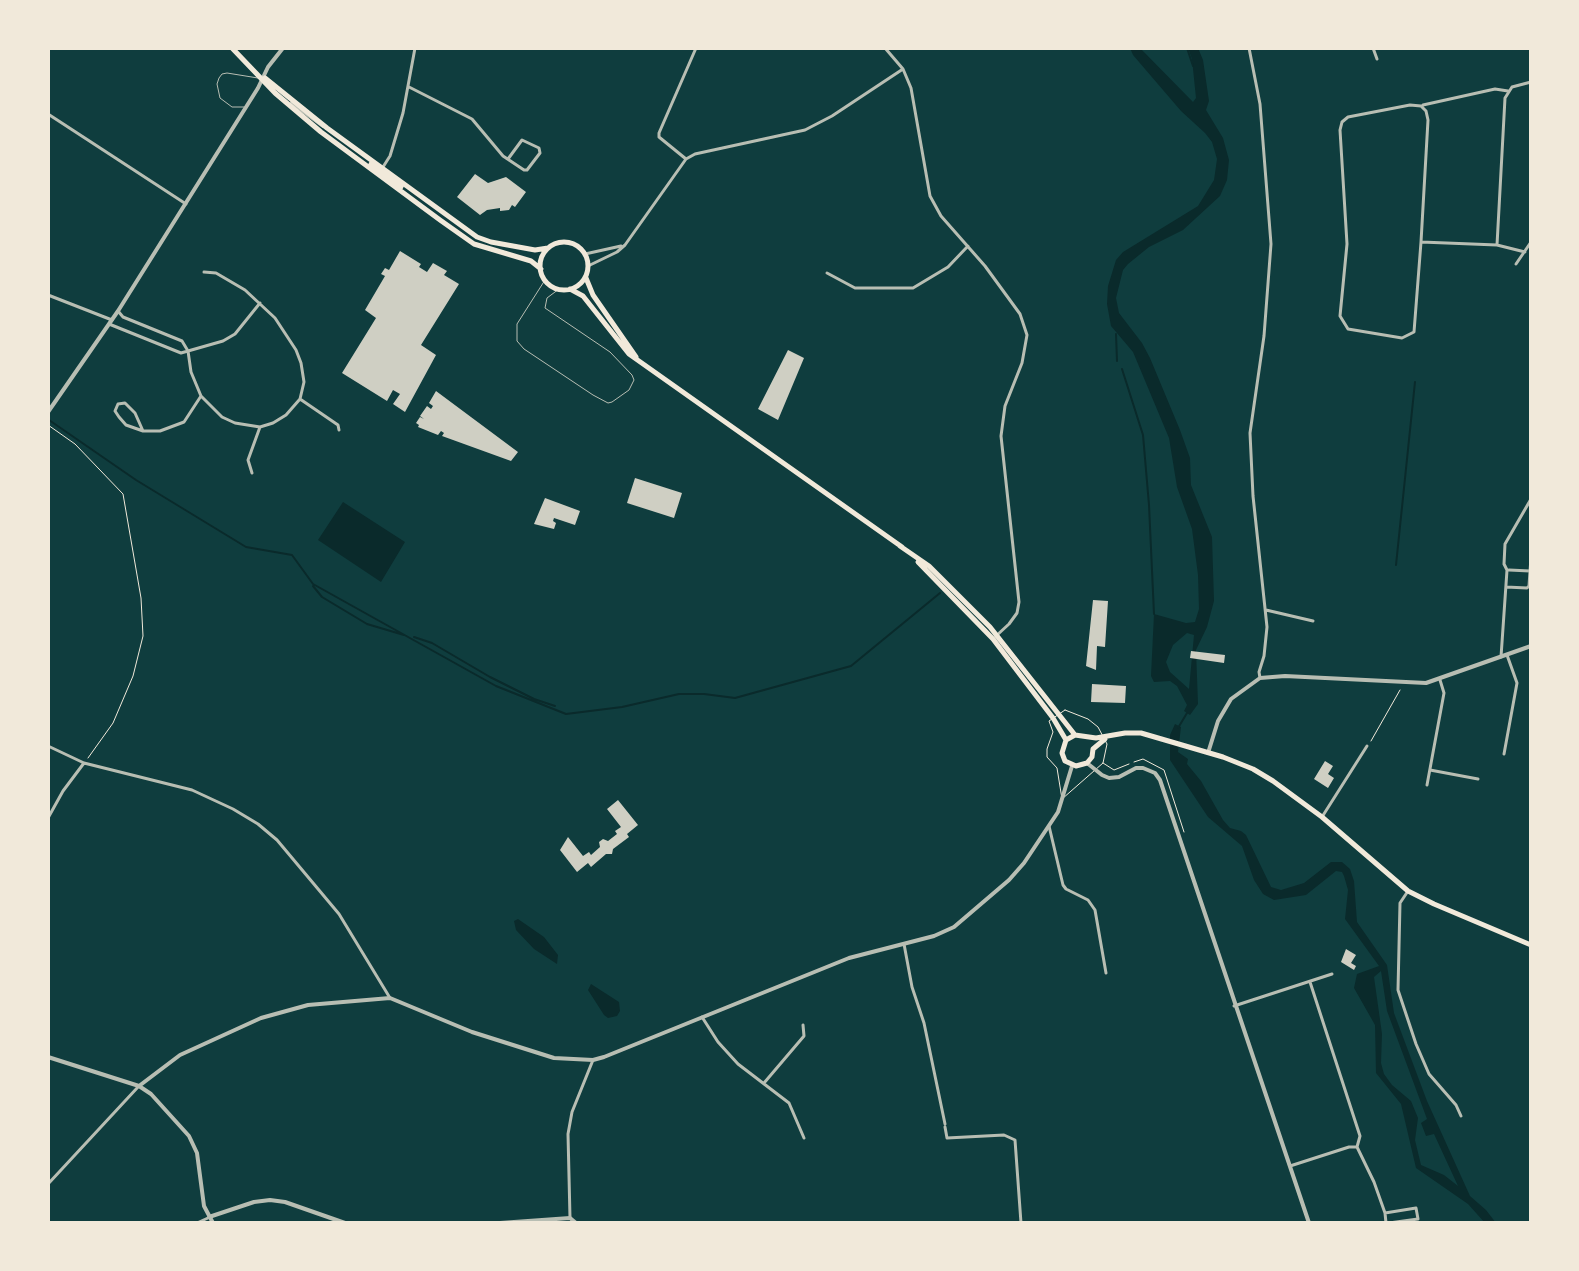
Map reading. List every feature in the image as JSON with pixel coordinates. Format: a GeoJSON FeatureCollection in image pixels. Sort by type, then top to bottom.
{"type":"FeatureCollection","features":[{"type":"Feature","properties":{"kind":"main road"},"geometry":{"type":"LineString","coordinates":[[232,48],[275,93],[321,132],[380,171]]}},
{"type":"Feature","properties":{"kind":"main road"},"geometry":{"type":"LineString","coordinates":[[263,77],[474,244],[531,261],[541,269]]}},
{"type":"Feature","properties":{"kind":"main road"},"geometry":{"type":"LineString","coordinates":[[389,178],[477,237],[535,250],[568,242],[585,254],[588,266],[585,277],[570,289]]}},
{"type":"Feature","properties":{"kind":"main road"},"geometry":{"type":"LineString","coordinates":[[548,248],[541,269],[545,280],[559,289],[570,289],[583,296],[621,347],[929,566],[995,637],[1066,740]]}},
{"type":"Feature","properties":{"kind":"main road"},"geometry":{"type":"LineString","coordinates":[[585,277],[593,295],[639,361]]}},
{"type":"Feature","properties":{"kind":"main road"},"geometry":{"type":"LineString","coordinates":[[1053,717],[1075,735],[1088,739],[1132,732],[1241,764],[1264,775],[1322,817],[1408,891],[1531,945]]}},
{"type":"Feature","properties":{"kind":"main road"},"geometry":{"type":"LineString","coordinates":[[1075,735],[1066,740],[1062,753],[1065,761],[1072,766],[1087,763],[1092,757],[1093,749],[1088,739]]}},
{"type":"Feature","properties":{"kind":"main road"},"geometry":{"type":"LineString","coordinates":[[1093,749],[1105,738]]}},
{"type":"Feature","properties":{"kind":"street"},"geometry":{"type":"LineString","coordinates":[[48,412],[111,322],[283,48]]}},
{"type":"Feature","properties":{"kind":"street"},"geometry":{"type":"LineString","coordinates":[[380,171],[390,156],[409,87],[415,48]]}},
{"type":"Feature","properties":{"kind":"street"},"geometry":{"type":"LineString","coordinates":[[686,159],[659,137],[659,133],[696,48]]}},
{"type":"Feature","properties":{"kind":"street"},"geometry":{"type":"LineString","coordinates":[[885,48],[903,69],[911,88],[930,196],[941,216],[1020,314],[1027,335],[1022,363],[1005,406],[1001,436],[1019,602],[1017,613],[995,637]]}},
{"type":"Feature","properties":{"kind":"street"},"geometry":{"type":"LineString","coordinates":[[1249,48],[1260,104],[1271,244],[1266,320],[1250,433],[1251,478],[1266,610],[1260,678]]}},
{"type":"Feature","properties":{"kind":"street"},"geometry":{"type":"LineString","coordinates":[[1373,48],[1377,59]]}},
{"type":"Feature","properties":{"kind":"street"},"geometry":{"type":"LineString","coordinates":[[588,266],[625,245],[686,159],[695,154],[805,130],[903,69]]}},
{"type":"Feature","properties":{"kind":"street"},"geometry":{"type":"LineString","coordinates":[[1497,245],[1505,98],[1515,85],[1531,82]]}},
{"type":"Feature","properties":{"kind":"street"},"geometry":{"type":"LineString","coordinates":[[409,87],[472,119],[508,159],[527,170],[540,153],[539,148],[522,140],[508,159]]}},
{"type":"Feature","properties":{"kind":"street"},"geometry":{"type":"LineString","coordinates":[[1421,106],[1428,120],[1414,332],[1402,338],[1345,326],[1340,316],[1347,244],[1340,126],[1352,116],[1410,105],[1421,106],[1434,100],[1495,89],[1508,91]]}},
{"type":"Feature","properties":{"kind":"street"},"geometry":{"type":"LineString","coordinates":[[48,114],[186,204]]}},
{"type":"Feature","properties":{"kind":"street"},"geometry":{"type":"LineString","coordinates":[[1421,242],[1497,245],[1525,252]]}},
{"type":"Feature","properties":{"kind":"street"},"geometry":{"type":"LineString","coordinates":[[1516,264],[1531,242]]}},
{"type":"Feature","properties":{"kind":"street"},"geometry":{"type":"LineString","coordinates":[[585,254],[625,245]]}},
{"type":"Feature","properties":{"kind":"street"},"geometry":{"type":"LineString","coordinates":[[827,273],[855,288],[913,288],[948,267],[968,246]]}},
{"type":"Feature","properties":{"kind":"street"},"geometry":{"type":"LineString","coordinates":[[118,311],[123,317],[182,341],[188,351],[191,372],[201,396],[222,417],[235,423],[260,427],[273,423],[286,415],[300,399],[304,382],[301,363],[289,337],[260,303],[216,273],[204,272]]}},
{"type":"Feature","properties":{"kind":"street"},"geometry":{"type":"LineString","coordinates":[[48,295],[176,352],[223,341],[235,334],[260,303]]}},
{"type":"Feature","properties":{"kind":"street"},"geometry":{"type":"LineString","coordinates":[[143,431],[135,413],[125,403],[118,404],[115,411],[126,425],[143,431],[160,431],[184,422],[201,396]]}},
{"type":"Feature","properties":{"kind":"street"},"geometry":{"type":"LineString","coordinates":[[300,399],[338,425],[339,430]]}},
{"type":"Feature","properties":{"kind":"street"},"geometry":{"type":"LineString","coordinates":[[252,473],[248,460],[260,427]]}},
{"type":"Feature","properties":{"kind":"street"},"geometry":{"type":"LineString","coordinates":[[1504,754],[1517,683],[1504,656],[1505,544],[1531,499]]}},
{"type":"Feature","properties":{"kind":"street"},"geometry":{"type":"LineString","coordinates":[[1506,587],[1527,588],[1531,558]]}},
{"type":"Feature","properties":{"kind":"street"},"geometry":{"type":"LineString","coordinates":[[1507,570],[1530,571]]}},
{"type":"Feature","properties":{"kind":"street"},"geometry":{"type":"LineString","coordinates":[[1266,610],[1313,621]]}},
{"type":"Feature","properties":{"kind":"street"},"geometry":{"type":"LineString","coordinates":[[1208,753],[1218,721],[1231,699],[1260,678],[1285,676],[1402,683],[1440,680],[1531,646]]}},
{"type":"Feature","properties":{"kind":"street"},"geometry":{"type":"LineString","coordinates":[[1427,785],[1444,693],[1440,680]]}},
{"type":"Feature","properties":{"kind":"street"},"geometry":{"type":"LineString","coordinates":[[48,746],[84,763],[192,790],[258,824],[277,840],[339,914],[390,998]]}},
{"type":"Feature","properties":{"kind":"street"},"geometry":{"type":"LineString","coordinates":[[1322,817],[1367,746]]}},
{"type":"Feature","properties":{"kind":"street"},"geometry":{"type":"LineString","coordinates":[[48,818],[84,763]]}},
{"type":"Feature","properties":{"kind":"street"},"geometry":{"type":"LineString","coordinates":[[1087,763],[1109,778],[1143,768],[1155,773],[1160,780],[1309,1223]]}},
{"type":"Feature","properties":{"kind":"street"},"geometry":{"type":"LineString","coordinates":[[48,1184],[139,1086],[180,1055],[261,1018],[308,1005],[390,998],[472,1032],[554,1058],[593,1060],[849,958],[934,936],[954,927],[1016,873],[1060,807],[1072,766]]}},
{"type":"Feature","properties":{"kind":"street"},"geometry":{"type":"LineString","coordinates":[[1430,770],[1478,779]]}},
{"type":"Feature","properties":{"kind":"street"},"geometry":{"type":"LineString","coordinates":[[1049,826],[1063,885],[1088,900],[1095,910],[1106,973]]}},
{"type":"Feature","properties":{"kind":"street"},"geometry":{"type":"LineString","coordinates":[[1408,891],[1400,903],[1398,990],[1429,1074],[1456,1105],[1461,1116]]}},
{"type":"Feature","properties":{"kind":"street"},"geometry":{"type":"LineString","coordinates":[[904,944],[912,987],[924,1023],[947,1138],[1004,1135],[1015,1140],[1021,1223]]}},
{"type":"Feature","properties":{"kind":"street"},"geometry":{"type":"LineString","coordinates":[[1234,1006],[1332,974]]}},
{"type":"Feature","properties":{"kind":"street"},"geometry":{"type":"LineString","coordinates":[[1310,982],[1360,1136],[1357,1147],[1374,1182],[1388,1223],[1418,1219],[1416,1208],[1385,1213]]}},
{"type":"Feature","properties":{"kind":"street"},"geometry":{"type":"LineString","coordinates":[[702,1017],[726,1052],[789,1103],[804,1138]]}},
{"type":"Feature","properties":{"kind":"street"},"geometry":{"type":"LineString","coordinates":[[764,1083],[804,1036],[803,1025]]}},
{"type":"Feature","properties":{"kind":"street"},"geometry":{"type":"LineString","coordinates":[[48,1057],[139,1086],[151,1094],[189,1136],[197,1153],[204,1206],[213,1223]]}},
{"type":"Feature","properties":{"kind":"street"},"geometry":{"type":"LineString","coordinates":[[570,1218],[568,1134],[572,1112],[593,1060]]}},
{"type":"Feature","properties":{"kind":"street"},"geometry":{"type":"LineString","coordinates":[[1290,1166],[1357,1147]]}},
{"type":"Feature","properties":{"kind":"street"},"geometry":{"type":"LineString","coordinates":[[197,1223],[254,1202],[270,1200],[285,1202],[345,1223]]}},
{"type":"Feature","properties":{"kind":"street"},"geometry":{"type":"LineString","coordinates":[[500,1223],[570,1218],[576,1223]]}},
{"type":"Feature","properties":{"kind":"lane"},"geometry":{"type":"LineString","coordinates":[[247,106],[232,107],[225,103],[218,92],[219,78],[227,73],[263,77]]}},
{"type":"Feature","properties":{"kind":"lane"},"geometry":{"type":"LineString","coordinates":[[545,280],[517,324],[517,341],[524,349],[593,395],[612,402],[629,390],[634,380],[632,375],[610,352],[545,308],[550,294],[559,289]]}},
{"type":"Feature","properties":{"kind":"path"},"geometry":{"type":"LineString","coordinates":[[48,425],[75,444],[123,494],[141,598],[143,636],[133,676],[113,723],[84,763]]}},
{"type":"Feature","properties":{"kind":"path"},"geometry":{"type":"LineString","coordinates":[[1367,746],[1401,688]]}},
{"type":"Feature","properties":{"kind":"path"},"geometry":{"type":"LineString","coordinates":[[1059,778],[1057,768],[1046,752],[1053,736],[1053,717],[1065,710],[1088,719],[1102,730]]}},
{"type":"Feature","properties":{"kind":"path"},"geometry":{"type":"LineString","coordinates":[[1076,788],[1103,763],[1105,748]]}},
{"type":"Feature","properties":{"kind":"water"},"geometry":{"type":"Polygon","coordinates":[[[1130,48],[1140,48],[1193,102],[1196,98],[1188,48],[1198,48],[1203,60],[1209,101],[1206,110],[1223,138],[1229,160],[1227,180],[1220,196],[1183,230],[1149,247],[1128,264],[1123,270],[1116,298],[1119,313],[1150,358],[1180,430],[1190,458],[1191,485],[1212,537],[1214,601],[1196,650],[1198,704],[1190,715],[1184,711],[1187,705],[1177,686],[1170,681],[1154,682],[1151,676],[1154,614],[1186,623],[1195,622],[1199,609],[1192,529],[1177,487],[1169,438],[1133,352],[1111,326],[1107,304],[1108,286],[1116,260],[1123,252],[1198,206],[1214,180],[1217,159],[1212,142],[1205,133],[1181,111],[1130,48]],[[1187,633],[1173,645],[1166,662],[1170,672],[1189,689],[1194,635],[1187,633]]]}},
{"type":"Feature","properties":{"kind":"water"},"geometry":{"type":"Polygon","coordinates":[[[343,502],[405,542],[381,582],[318,540],[343,502]]]}},
{"type":"Feature","properties":{"kind":"water"},"geometry":{"type":"Polygon","coordinates":[[[1175,724],[1181,727],[1178,752],[1188,759],[1187,764],[1201,781],[1223,820],[1230,828],[1246,835],[1271,887],[1281,890],[1304,883],[1331,862],[1342,862],[1350,869],[1357,922],[1387,965],[1394,1013],[1427,1101],[1470,1196],[1496,1223],[1485,1223],[1468,1204],[1416,1168],[1401,1104],[1376,1073],[1375,1025],[1354,988],[1357,974],[1379,966],[1345,919],[1348,890],[1342,872],[1336,871],[1306,895],[1274,900],[1263,894],[1254,880],[1242,846],[1208,817],[1170,760],[1170,735],[1175,724]],[[1381,971],[1374,977],[1384,1074],[1411,1101],[1418,1118],[1415,1140],[1421,1165],[1444,1175],[1458,1186],[1434,1134],[1426,1136],[1421,1123],[1427,1119],[1387,1011],[1381,971]]]}},
{"type":"Feature","properties":{"kind":"water"},"geometry":{"type":"Polygon","coordinates":[[[518,919],[544,937],[558,955],[557,964],[534,949],[516,930],[514,921],[518,919]]]}},
{"type":"Feature","properties":{"kind":"water"},"geometry":{"type":"Polygon","coordinates":[[[591,984],[619,1002],[617,1016],[608,1018],[604,1015],[588,990],[591,984]]]}},
{"type":"Feature","properties":{"kind":"building"},"geometry":{"type":"Polygon","coordinates":[[[475,174],[488,183],[506,177],[526,192],[509,210],[487,210],[480,215],[457,197],[475,174]]]}},
{"type":"Feature","properties":{"kind":"building"},"geometry":{"type":"Polygon","coordinates":[[[400,251],[421,264],[419,267],[427,272],[433,263],[447,271],[444,275],[459,284],[421,345],[436,355],[405,412],[393,404],[400,394],[393,390],[387,401],[342,373],[376,318],[365,310],[385,276],[381,274],[385,268],[389,270],[400,251]]]}},
{"type":"Feature","properties":{"kind":"building"},"geometry":{"type":"Polygon","coordinates":[[[788,350],[804,358],[778,420],[758,409],[788,350]]]}},
{"type":"Feature","properties":{"kind":"building"},"geometry":{"type":"Polygon","coordinates":[[[436,391],[518,452],[511,461],[442,436],[444,433],[441,431],[438,435],[418,427],[416,423],[420,417],[424,419],[420,416],[427,406],[431,409],[433,406],[429,403],[436,391]]]}},
{"type":"Feature","properties":{"kind":"building"},"geometry":{"type":"Polygon","coordinates":[[[635,478],[682,493],[674,518],[627,503],[635,478]]]}},
{"type":"Feature","properties":{"kind":"building"},"geometry":{"type":"Polygon","coordinates":[[[545,498],[580,511],[575,525],[554,518],[554,529],[534,524],[545,498]]]}},
{"type":"Feature","properties":{"kind":"building"},"geometry":{"type":"Polygon","coordinates":[[[1093,600],[1108,601],[1105,647],[1097,646],[1096,670],[1086,666],[1093,600]]]}},
{"type":"Feature","properties":{"kind":"building"},"geometry":{"type":"Polygon","coordinates":[[[1191,651],[1225,655],[1224,663],[1190,658],[1191,651]]]}},
{"type":"Feature","properties":{"kind":"building"},"geometry":{"type":"Polygon","coordinates":[[[1092,684],[1126,686],[1125,703],[1091,702],[1092,684]]]}},
{"type":"Feature","properties":{"kind":"building"},"geometry":{"type":"Polygon","coordinates":[[[1325,761],[1333,766],[1328,774],[1334,778],[1328,788],[1314,779],[1325,761]]]}},
{"type":"Feature","properties":{"kind":"building"},"geometry":{"type":"Polygon","coordinates":[[[618,800],[638,825],[627,834],[629,837],[613,849],[612,854],[606,854],[591,867],[588,863],[577,872],[560,850],[568,837],[583,856],[589,852],[591,855],[600,847],[599,842],[603,839],[608,841],[617,834],[615,831],[621,827],[607,809],[618,800]]]}},
{"type":"Feature","properties":{"kind":"building"},"geometry":{"type":"Polygon","coordinates":[[[1346,949],[1356,955],[1351,963],[1356,966],[1354,970],[1341,962],[1346,949]]]}},
{"type":"Feature","properties":{"kind":"waterway"},"geometry":{"type":"LineString","coordinates":[[1187,48],[1193,66]]}},
{"type":"Feature","properties":{"kind":"waterway"},"geometry":{"type":"LineString","coordinates":[[1116,334],[1117,361]]}},
{"type":"Feature","properties":{"kind":"waterway"},"geometry":{"type":"LineString","coordinates":[[1122,369],[1143,435],[1154,614]]}},
{"type":"Feature","properties":{"kind":"waterway"},"geometry":{"type":"LineString","coordinates":[[1396,565],[1415,382]]}},
{"type":"Feature","properties":{"kind":"waterway"},"geometry":{"type":"LineString","coordinates":[[49,420],[136,480],[246,547],[292,555],[313,584],[496,686],[566,714],[622,707],[679,694],[735,698],[851,666],[940,593]]}},
{"type":"Feature","properties":{"kind":"waterway"},"geometry":{"type":"LineString","coordinates":[[313,586],[322,597],[367,624],[404,635]]}},
{"type":"Feature","properties":{"kind":"waterway"},"geometry":{"type":"LineString","coordinates":[[414,637],[432,643],[534,699],[555,706]]}},
{"type":"Feature","properties":{"kind":"waterway"},"geometry":{"type":"LineString","coordinates":[[1178,728],[1187,713]]}}]}
